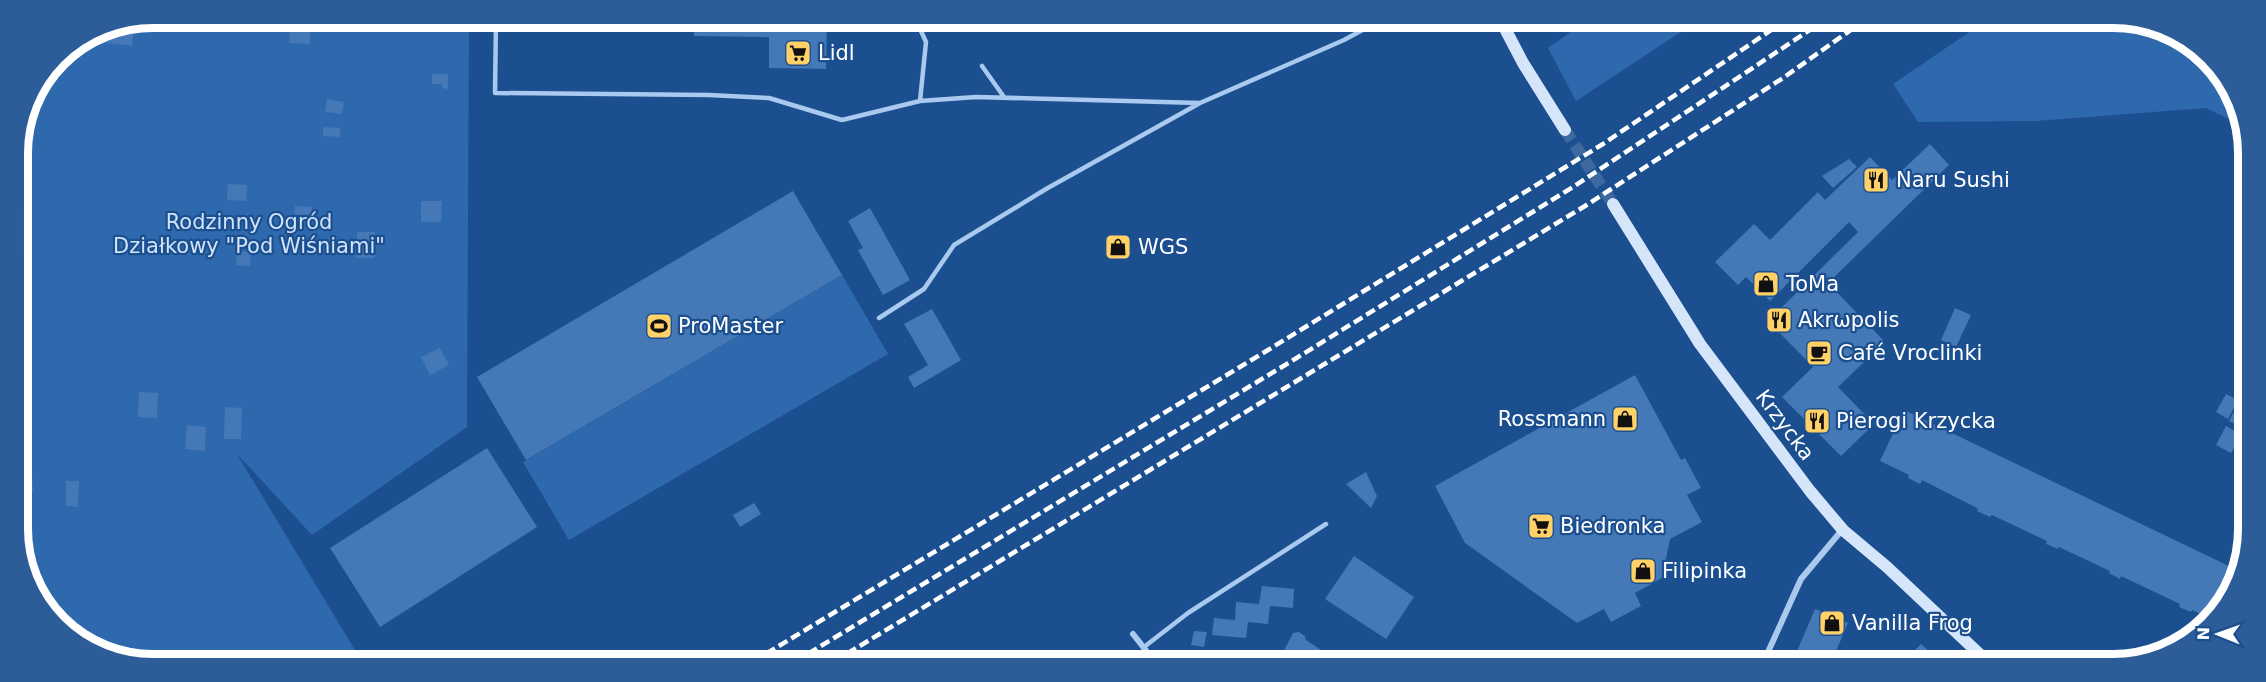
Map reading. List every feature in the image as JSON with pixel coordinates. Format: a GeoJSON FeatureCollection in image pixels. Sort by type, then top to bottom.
{"type":"FeatureCollection","features":[{"type":"Feature","properties":{"kind":"street"},"geometry":{"type":"LineString","coordinates":[[1505,28],[1523,63],[1565,130]]}},
{"type":"Feature","properties":{"kind":"street","name":"Krzycka"},"geometry":{"type":"LineString","coordinates":[[1613,204],[1700,344],[1843,530],[1887,567],[1978,653]]}},
{"type":"Feature","properties":{"kind":"street"},"geometry":{"type":"LineString","coordinates":[[1767,653],[1801,579],[1843,530]]}},
{"type":"Feature","properties":{"kind":"street"},"geometry":{"type":"LineString","coordinates":[[1133,634],[1149,653]]}},
{"type":"Feature","properties":{"kind":"lane"},"geometry":{"type":"LineString","coordinates":[[496,28],[495,93],[709,95],[769,98],[842,120],[920,101],[1004,97],[1200,104]]}},
{"type":"Feature","properties":{"kind":"lane"},"geometry":{"type":"LineString","coordinates":[[920,28],[926,42],[920,101]]}},
{"type":"Feature","properties":{"kind":"lane"},"geometry":{"type":"LineString","coordinates":[[879,318],[924,289],[954,245],[1046,189],[1200,104],[1366,28]]}},
{"type":"Feature","properties":{"kind":"lane"},"geometry":{"type":"LineString","coordinates":[[982,66],[1004,97]]}},
{"type":"Feature","properties":{"kind":"lane"},"geometry":{"type":"LineString","coordinates":[[1144,647],[1188,613],[1326,524]]}},
{"type":"Feature","properties":{"kind":"green space","name":"Rodzinny Ogród Działkowy \"Pod Wiśniami\""},"geometry":{"type":"Polygon","coordinates":[[[154,28],[469,28],[467,427],[312,535],[237,454],[357,654],[154,654],[137,652],[98,641],[71,622],[60,611],[41,584],[35,569],[28,528],[29,145],[33,121],[45,91],[65,65],[77,54],[106,38],[129,31],[154,28]]]}},
{"type":"Feature","properties":{"kind":"green space"},"geometry":{"type":"Polygon","coordinates":[[[1576,28],[1687,28],[1576,101],[1548,48],[1576,28]]]}},
{"type":"Feature","properties":{"kind":"green space"},"geometry":{"type":"Polygon","coordinates":[[[1975,28],[2112,28],[2145,33],[2160,38],[2189,54],[2216,84],[2225,98],[2233,121],[2206,108],[2036,121],[1918,122],[1893,84],[1975,28]]]}},
{"type":"Feature","properties":{"kind":"green space","name":"ProMaster"},"geometry":{"type":"Polygon","coordinates":[[[842,275],[888,354],[569,540],[523,462],[842,275]]]}},
{"type":"Feature","properties":{"kind":"building","name":"Lidl"},"geometry":{"type":"Polygon","coordinates":[[[694,28],[827,28],[826,69],[769,68],[769,37],[694,36],[694,28]]]}},
{"type":"Feature","properties":{"kind":"building"},"geometry":{"type":"Polygon","coordinates":[[[290,29],[310,29],[310,44],[289,43],[290,29]]]}},
{"type":"Feature","properties":{"kind":"building"},"geometry":{"type":"Polygon","coordinates":[[[134,30],[132,46],[107,43],[108,37],[134,30]]]}},
{"type":"Feature","properties":{"kind":"building"},"geometry":{"type":"Polygon","coordinates":[[[432,74],[448,74],[448,89],[442,88],[442,84],[432,84],[432,74]]]}},
{"type":"Feature","properties":{"kind":"building"},"geometry":{"type":"Polygon","coordinates":[[[327,99],[344,102],[342,114],[325,112],[327,99]]]}},
{"type":"Feature","properties":{"kind":"building"},"geometry":{"type":"Polygon","coordinates":[[[323,127],[340,128],[340,137],[323,136],[323,127]]]}},
{"type":"Feature","properties":{"kind":"building"},"geometry":{"type":"Polygon","coordinates":[[[1930,144],[1949,165],[1828,283],[1885,342],[1838,387],[1874,424],[1841,456],[1782,397],[1813,367],[1768,321],[1858,232],[1849,222],[1770,301],[1746,277],[1738,285],[1715,262],[1754,224],[1770,240],[1818,192],[1825,200],[1870,157],[1892,180],[1930,144]]]}},
{"type":"Feature","properties":{"kind":"building"},"geometry":{"type":"Polygon","coordinates":[[[1849,159],[1857,167],[1833,188],[1822,176],[1849,159]]]}},
{"type":"Feature","properties":{"kind":"building"},"geometry":{"type":"Polygon","coordinates":[[[228,184],[247,185],[246,201],[227,200],[228,184]]]}},
{"type":"Feature","properties":{"kind":"building","name":"ProMaster"},"geometry":{"type":"Polygon","coordinates":[[[793,191],[842,275],[526,460],[477,377],[793,191]]]}},
{"type":"Feature","properties":{"kind":"building"},"geometry":{"type":"Polygon","coordinates":[[[421,201],[442,201],[441,222],[421,222],[421,201]]]}},
{"type":"Feature","properties":{"kind":"building"},"geometry":{"type":"Polygon","coordinates":[[[295,206],[312,207],[311,223],[294,222],[295,206]]]}},
{"type":"Feature","properties":{"kind":"building"},"geometry":{"type":"Polygon","coordinates":[[[870,208],[910,280],[883,295],[858,250],[863,248],[848,221],[870,208]]]}},
{"type":"Feature","properties":{"kind":"building"},"geometry":{"type":"Polygon","coordinates":[[[357,232],[375,232],[375,258],[356,258],[357,232]]]}},
{"type":"Feature","properties":{"kind":"building"},"geometry":{"type":"Polygon","coordinates":[[[237,251],[251,252],[250,266],[236,265],[237,251]]]}},
{"type":"Feature","properties":{"kind":"building"},"geometry":{"type":"Polygon","coordinates":[[[1955,308],[1971,315],[1956,347],[1941,340],[1955,308]]]}},
{"type":"Feature","properties":{"kind":"building"},"geometry":{"type":"Polygon","coordinates":[[[932,309],[961,360],[914,388],[908,377],[928,365],[904,324],[932,309]]]}},
{"type":"Feature","properties":{"kind":"building"},"geometry":{"type":"Polygon","coordinates":[[[440,348],[449,365],[430,375],[421,357],[440,348]]]}},
{"type":"Feature","properties":{"kind":"building"},"geometry":{"type":"Polygon","coordinates":[[[1635,375],[1681,460],[1685,458],[1701,488],[1687,495],[1702,522],[1670,539],[1662,578],[1635,593],[1641,606],[1611,622],[1604,609],[1577,623],[1465,543],[1435,486],[1635,375]]]}},
{"type":"Feature","properties":{"kind":"building"},"geometry":{"type":"Polygon","coordinates":[[[139,392],[158,393],[157,418],[138,417],[139,392]]]}},
{"type":"Feature","properties":{"kind":"building"},"geometry":{"type":"Polygon","coordinates":[[[2226,394],[2238,400],[2228,419],[2216,412],[2226,394]]]}},
{"type":"Feature","properties":{"kind":"building"},"geometry":{"type":"Polygon","coordinates":[[[2238,404],[2238,426],[2229,421],[2238,404]]]}},
{"type":"Feature","properties":{"kind":"building"},"geometry":{"type":"Polygon","coordinates":[[[225,407],[242,408],[241,439],[224,439],[225,407]]]}},
{"type":"Feature","properties":{"kind":"building"},"geometry":{"type":"Polygon","coordinates":[[[1904,410],[2231,567],[2221,591],[2211,604],[2188,604],[2188,611],[2179,607],[2180,604],[2121,576],[2120,579],[2109,573],[2110,571],[2059,547],[2058,549],[2046,544],[2047,541],[1994,516],[1990,517],[1977,511],[1975,507],[1922,480],[1920,484],[1908,478],[1909,475],[1880,461],[1904,410]]]}},
{"type":"Feature","properties":{"kind":"building"},"geometry":{"type":"Polygon","coordinates":[[[187,425],[206,427],[205,451],[185,449],[187,425]]]}},
{"type":"Feature","properties":{"kind":"building"},"geometry":{"type":"Polygon","coordinates":[[[2226,426],[2238,433],[2238,442],[2231,453],[2216,445],[2226,426]]]}},
{"type":"Feature","properties":{"kind":"building"},"geometry":{"type":"Polygon","coordinates":[[[487,448],[537,527],[380,627],[330,548],[487,448]]]}},
{"type":"Feature","properties":{"kind":"building"},"geometry":{"type":"Polygon","coordinates":[[[28,471],[32,471],[33,491],[28,491],[28,471]]]}},
{"type":"Feature","properties":{"kind":"building"},"geometry":{"type":"Polygon","coordinates":[[[1366,472],[1377,496],[1371,508],[1346,484],[1366,472]]]}},
{"type":"Feature","properties":{"kind":"building"},"geometry":{"type":"Polygon","coordinates":[[[66,481],[79,481],[78,507],[66,506],[66,481]]]}},
{"type":"Feature","properties":{"kind":"building"},"geometry":{"type":"Polygon","coordinates":[[[754,503],[761,514],[740,527],[733,515],[754,503]]]}},
{"type":"Feature","properties":{"kind":"building"},"geometry":{"type":"Polygon","coordinates":[[[1354,556],[1414,597],[1386,639],[1325,599],[1354,556]]]}},
{"type":"Feature","properties":{"kind":"building"},"geometry":{"type":"Polygon","coordinates":[[[1262,586],[1294,589],[1293,608],[1270,606],[1268,624],[1248,622],[1246,638],[1212,635],[1214,618],[1235,620],[1236,602],[1259,604],[1262,586]]]}},
{"type":"Feature","properties":{"kind":"building"},"geometry":{"type":"Polygon","coordinates":[[[1815,609],[1848,623],[1835,653],[1796,653],[1815,609]]]}},
{"type":"Feature","properties":{"kind":"building"},"geometry":{"type":"Polygon","coordinates":[[[1194,631],[1207,632],[1204,647],[1191,645],[1194,631]]]}},
{"type":"Feature","properties":{"kind":"building"},"geometry":{"type":"Polygon","coordinates":[[[1299,632],[1305,636],[1306,640],[1326,653],[1282,653],[1293,633],[1299,632]]]}},
{"type":"Feature","properties":{"kind":"building"},"geometry":{"type":"Polygon","coordinates":[[[1921,644],[1931,653],[1912,653],[1921,644]]]}},
{"type":"Feature","properties":{"kind":"tunnel"},"geometry":{"type":"LineString","coordinates":[[1565,130],[1613,204]]}},
{"type":"Feature","properties":{"kind":"railway"},"geometry":{"type":"LineString","coordinates":[[766,654],[1603,144],[1774,28]]}},
{"type":"Feature","properties":{"kind":"railway"},"geometry":{"type":"LineString","coordinates":[[808,654],[1295,359],[1573,187],[1813,28]]}},
{"type":"Feature","properties":{"kind":"railway"},"geometry":{"type":"LineString","coordinates":[[847,654],[1585,206],[1783,78],[1854,28]]}},
{"type":"Feature","properties":{"kind":"place","name":"Lidl"},"geometry":{"type":"Point","coordinates":[798,53]}},
{"type":"Feature","properties":{"kind":"place","name":"Naru Sushi"},"geometry":{"type":"Point","coordinates":[1876,180]}},
{"type":"Feature","properties":{"kind":"place","name":"WGS"},"geometry":{"type":"Point","coordinates":[1118,247]}},
{"type":"Feature","properties":{"kind":"place","name":"ToMa"},"geometry":{"type":"Point","coordinates":[1766,284]}},
{"type":"Feature","properties":{"kind":"place","name":"Akrωpolis"},"geometry":{"type":"Point","coordinates":[1779,320]}},
{"type":"Feature","properties":{"kind":"place","name":"ProMaster"},"geometry":{"type":"Point","coordinates":[659,326]}},
{"type":"Feature","properties":{"kind":"place","name":"Café Vroclinki"},"geometry":{"type":"Point","coordinates":[1819,353]}},
{"type":"Feature","properties":{"kind":"place","name":"Rossmann"},"geometry":{"type":"Point","coordinates":[1625,419]}},
{"type":"Feature","properties":{"kind":"place","name":"Pierogi Krzycka"},"geometry":{"type":"Point","coordinates":[1817,421]}},
{"type":"Feature","properties":{"kind":"place","name":"Biedronka"},"geometry":{"type":"Point","coordinates":[1541,526]}},
{"type":"Feature","properties":{"kind":"place","name":"Filipinka"},"geometry":{"type":"Point","coordinates":[1643,571]}},
{"type":"Feature","properties":{"kind":"place","name":"Vanilla Frog"},"geometry":{"type":"Point","coordinates":[1832,623]}}]}
